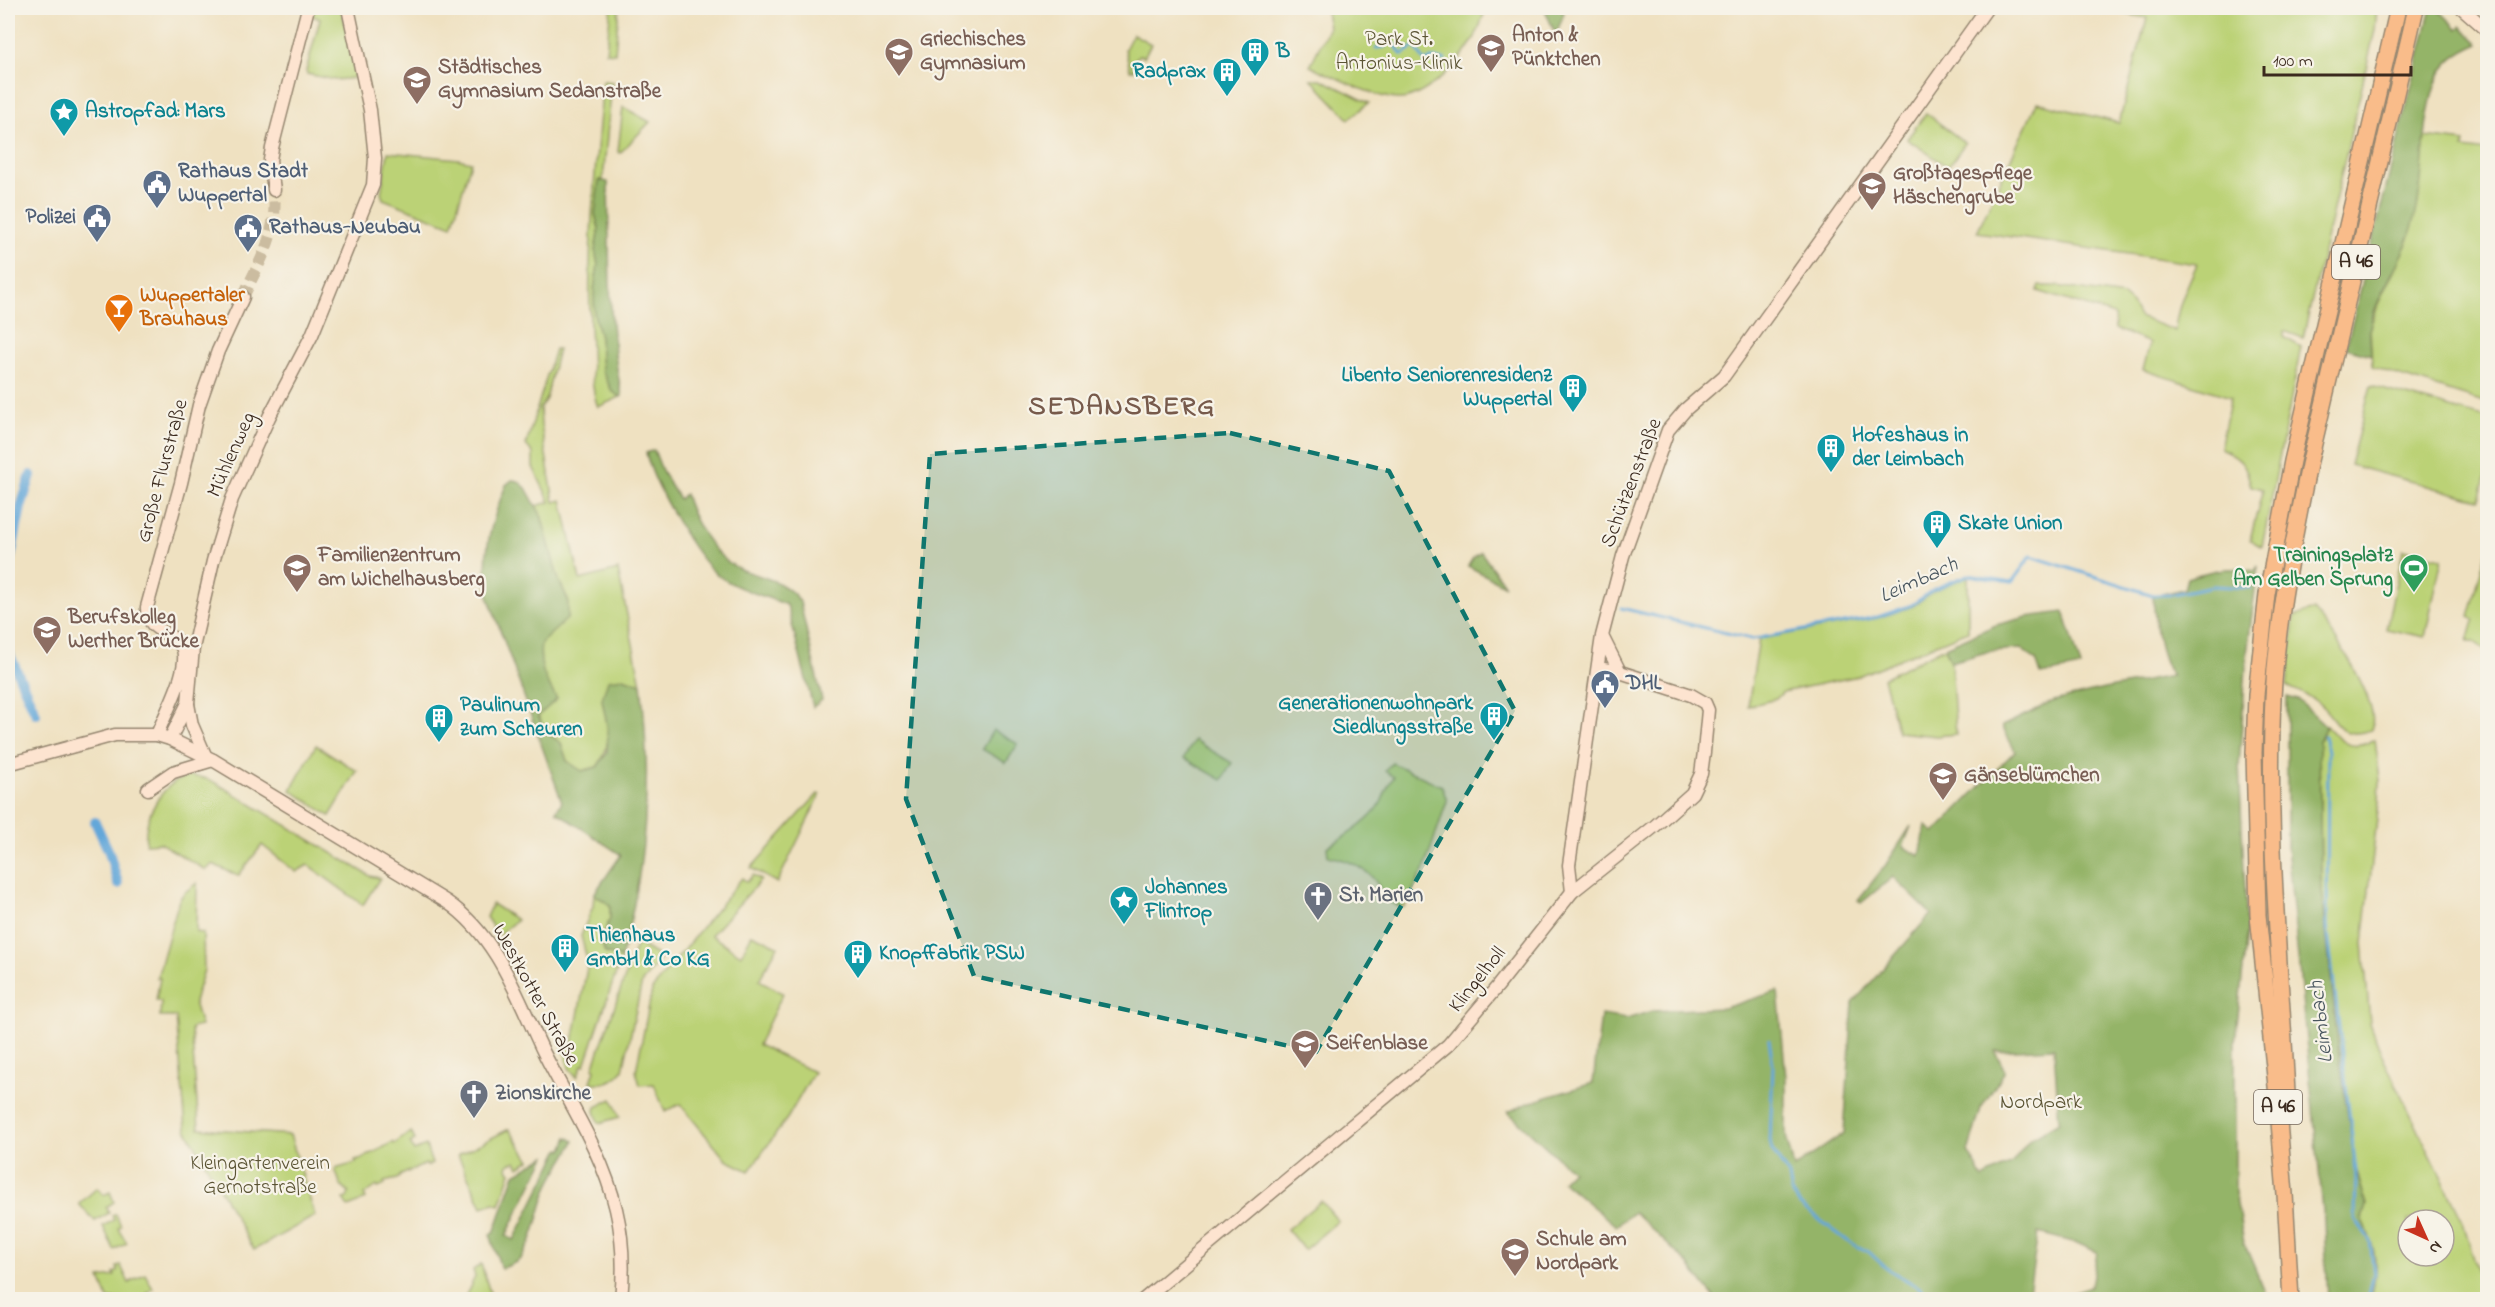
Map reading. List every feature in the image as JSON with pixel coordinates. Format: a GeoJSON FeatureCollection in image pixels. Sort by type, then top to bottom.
{"type":"FeatureCollection","features":[{"type":"Feature","properties":{"kind":"highway","name":"A 46"},"geometry":{"type":"LineString","coordinates":[[2291,1299],[2283,1162],[2258,915],[2254,783],[2256,695],[2267,594],[2292,461],[2398,8]]}},
{"type":"Feature","properties":{"kind":"highway","name":"A 46"},"geometry":{"type":"LineString","coordinates":[[2300,1299],[2273,833],[2273,696],[2283,602],[2309,465],[2415,8]]}},
{"type":"Feature","properties":{"kind":"main road"},"geometry":{"type":"LineString","coordinates":[[274,190],[270,160],[308,8]]}},
{"type":"Feature","properties":{"kind":"main road","name":"Mühlenweg"},"geometry":{"type":"LineString","coordinates":[[170,739],[188,703],[193,648],[213,561],[232,499],[269,417],[312,335],[369,199],[375,171],[374,144],[365,81],[348,8]]}},
{"type":"Feature","properties":{"kind":"main road","name":"Schützenstraße"},"geometry":{"type":"LineString","coordinates":[[1572,892],[1569,865],[1602,636],[1623,556],[1668,430],[1724,376],[1987,8]]}},
{"type":"Feature","properties":{"kind":"main road"},"geometry":{"type":"LineString","coordinates":[[2462,8],[2487,31]]}},
{"type":"Feature","properties":{"kind":"main road","name":"Große Flurstraße"},"geometry":{"type":"LineString","coordinates":[[157,735],[182,675],[183,657],[180,646],[152,624],[147,616],[147,607],[181,483],[199,405],[218,351],[243,297]]}},
{"type":"Feature","properties":{"kind":"main road"},"geometry":{"type":"LineString","coordinates":[[1602,636],[1620,672]]}},
{"type":"Feature","properties":{"kind":"main road","name":"Klingelholl"},"geometry":{"type":"LineString","coordinates":[[1143,1299],[1448,1045],[1572,892],[1692,793],[1701,774],[1708,710],[1705,703],[1691,695],[1620,672],[1598,668]]}},
{"type":"Feature","properties":{"kind":"main road"},"geometry":{"type":"LineString","coordinates":[[148,789],[173,772],[209,757],[192,725],[188,703]]}},
{"type":"Feature","properties":{"kind":"main road","name":"Westkotter Straße"},"geometry":{"type":"LineString","coordinates":[[8,765],[115,735],[157,735],[170,739],[209,757],[447,902],[470,921],[483,935],[517,994],[544,1054],[575,1108],[598,1156],[616,1210],[622,1248],[621,1299]]}},
{"type":"Feature","properties":{"kind":"highlighted area"},"geometry":{"type":"Polygon","coordinates":[[[1230,433],[1389,471],[1515,711],[1316,1052],[974,976],[906,799],[930,454],[1230,433]]]}},
{"type":"Feature","properties":{"kind":"green space"},"geometry":{"type":"Polygon","coordinates":[[[316,8],[340,8],[342,10],[356,71],[354,78],[335,80],[307,74],[320,19],[310,15],[316,8]]]}},
{"type":"Feature","properties":{"kind":"green space"},"geometry":{"type":"Polygon","coordinates":[[[611,8],[619,8],[615,53],[606,52],[611,8]]]}},
{"type":"Feature","properties":{"kind":"green space","name":"Park St. Antonius-Klinik"},"geometry":{"type":"Polygon","coordinates":[[[1328,8],[1486,8],[1474,38],[1449,70],[1418,94],[1397,99],[1365,90],[1310,66],[1329,27],[1326,12],[1328,8]]]}},
{"type":"Feature","properties":{"kind":"green space"},"geometry":{"type":"Polygon","coordinates":[[[1544,8],[1559,8],[1564,13],[1556,35],[1544,8]]]}},
{"type":"Feature","properties":{"kind":"green space"},"geometry":{"type":"Polygon","coordinates":[[[2105,8],[2377,8],[2375,30],[2303,338],[2284,331],[2284,337],[2301,347],[2262,547],[2250,540],[2263,489],[2251,486],[2242,462],[2220,448],[2231,397],[2143,370],[2150,343],[2115,329],[2114,315],[2038,291],[2040,286],[2057,286],[2123,296],[2132,304],[2139,317],[2175,331],[2180,305],[2197,264],[1977,232],[2037,102],[2119,123],[2147,18],[2105,10],[2105,8]]]}},
{"type":"Feature","properties":{"kind":"green space"},"geometry":{"type":"Polygon","coordinates":[[[2431,8],[2437,8],[2458,29],[2461,26],[2479,44],[2453,59],[2443,69],[2436,83],[2430,102],[2414,221],[2404,250],[2372,317],[2371,355],[2346,348],[2431,8]]]}},
{"type":"Feature","properties":{"kind":"green space"},"geometry":{"type":"Polygon","coordinates":[[[1133,34],[1151,44],[1144,57],[1140,55],[1132,62],[1135,70],[1130,70],[1125,49],[1133,34]]]}},
{"type":"Feature","properties":{"kind":"green space"},"geometry":{"type":"Polygon","coordinates":[[[1311,79],[1321,79],[1369,103],[1349,119],[1311,79]]]}},
{"type":"Feature","properties":{"kind":"green space"},"geometry":{"type":"Polygon","coordinates":[[[603,81],[612,82],[603,180],[599,180],[595,214],[599,229],[595,250],[598,265],[594,290],[594,313],[600,338],[602,370],[612,391],[620,397],[598,407],[592,378],[590,281],[592,214],[603,81]]]}},
{"type":"Feature","properties":{"kind":"green space"},"geometry":{"type":"Polygon","coordinates":[[[623,107],[650,122],[620,153],[618,152],[623,107]]]}},
{"type":"Feature","properties":{"kind":"green space"},"geometry":{"type":"Polygon","coordinates":[[[1926,113],[1965,143],[1948,167],[1907,139],[1926,113]]]}},
{"type":"Feature","properties":{"kind":"green space"},"geometry":{"type":"Polygon","coordinates":[[[2424,137],[2465,142],[2464,148],[2487,151],[2487,403],[2372,367],[2370,327],[2381,297],[2409,239],[2424,137]]]}},
{"type":"Feature","properties":{"kind":"green space"},"geometry":{"type":"Polygon","coordinates":[[[388,152],[471,162],[452,226],[383,199],[381,193],[388,152]]]}},
{"type":"Feature","properties":{"kind":"green space"},"geometry":{"type":"Polygon","coordinates":[[[599,180],[608,182],[612,316],[622,396],[620,397],[612,391],[602,370],[600,338],[594,313],[594,290],[598,265],[595,250],[599,229],[595,214],[599,180]]]}},
{"type":"Feature","properties":{"kind":"green space"},"geometry":{"type":"Polygon","coordinates":[[[555,349],[558,349],[546,399],[540,408],[554,502],[562,500],[580,580],[618,570],[641,684],[623,678],[602,699],[608,734],[606,750],[597,767],[581,771],[567,761],[561,743],[546,732],[538,715],[557,699],[545,680],[539,660],[540,643],[552,632],[568,600],[558,578],[541,515],[536,506],[550,502],[533,467],[533,453],[526,445],[555,349]]]}},
{"type":"Feature","properties":{"kind":"green space"},"geometry":{"type":"Polygon","coordinates":[[[2371,386],[2487,418],[2487,470],[2479,500],[2350,465],[2371,386]]]}},
{"type":"Feature","properties":{"kind":"green space"},"geometry":{"type":"Polygon","coordinates":[[[654,450],[663,473],[679,499],[685,494],[705,537],[721,556],[740,569],[781,584],[800,602],[822,700],[813,707],[787,605],[735,585],[709,567],[687,537],[657,482],[646,453],[654,450]]]}},
{"type":"Feature","properties":{"kind":"green space"},"geometry":{"type":"Polygon","coordinates":[[[512,480],[518,481],[526,488],[541,515],[558,578],[568,600],[568,618],[541,643],[543,672],[557,699],[538,716],[546,732],[561,743],[567,761],[582,771],[597,767],[607,753],[608,730],[602,699],[608,680],[623,678],[641,684],[646,754],[645,822],[637,890],[621,958],[605,953],[601,940],[610,918],[610,905],[594,894],[621,855],[556,811],[562,802],[488,596],[486,566],[489,539],[506,485],[512,480]]]}},
{"type":"Feature","properties":{"kind":"green space","name":"Trainingsplatz Am Gelben Sprung"},"geometry":{"type":"Polygon","coordinates":[[[2403,550],[2442,558],[2425,637],[2386,629],[2403,550]]]}},
{"type":"Feature","properties":{"kind":"green space"},"geometry":{"type":"Polygon","coordinates":[[[1481,552],[1505,586],[1468,566],[1481,552]]]}},
{"type":"Feature","properties":{"kind":"green space"},"geometry":{"type":"Polygon","coordinates":[[[2487,553],[2487,651],[2473,641],[2468,641],[2474,620],[2469,617],[2487,553]]]}},
{"type":"Feature","properties":{"kind":"green space","name":"Nordpark"},"geometry":{"type":"Polygon","coordinates":[[[2258,566],[2247,653],[2239,765],[2247,932],[2235,1043],[2235,1193],[2244,1243],[2268,1299],[2069,1299],[2068,1295],[2091,1287],[2097,1252],[2077,1243],[2038,1233],[2029,1292],[2021,1299],[1716,1299],[1688,1264],[1634,1212],[1616,1226],[1562,1181],[1572,1171],[1508,1112],[1528,1103],[1593,1083],[1601,1015],[1627,1019],[1652,1011],[1724,1008],[1778,991],[1786,1078],[1786,1136],[1794,1168],[1844,1133],[1853,1003],[1931,914],[1893,877],[1861,903],[1858,900],[1885,866],[1911,826],[1903,847],[1920,856],[1926,825],[1934,833],[2015,751],[2002,726],[2054,701],[2172,676],[2160,648],[2153,596],[2184,589],[2187,578],[2205,573],[2228,569],[2255,571],[2258,566]],[[2054,1048],[1995,1051],[2005,1071],[1981,1108],[1968,1152],[1983,1178],[2012,1163],[2030,1139],[2059,1122],[2054,1048]]]}},
{"type":"Feature","properties":{"kind":"green space"},"geometry":{"type":"Polygon","coordinates":[[[1968,576],[1968,631],[1858,676],[1783,692],[1776,699],[1748,706],[1759,639],[1878,618],[1913,606],[1935,590],[1968,576]]]}},
{"type":"Feature","properties":{"kind":"green space"},"geometry":{"type":"Polygon","coordinates":[[[2313,610],[2332,633],[2362,685],[2372,718],[2371,730],[2351,733],[2344,730],[2317,702],[2287,686],[2294,617],[2313,610]]]}},
{"type":"Feature","properties":{"kind":"green space"},"geometry":{"type":"Polygon","coordinates":[[[2064,612],[2081,667],[2041,675],[2036,660],[2021,649],[1990,651],[1951,662],[1945,647],[1996,625],[2027,617],[2064,612]]]}},
{"type":"Feature","properties":{"kind":"green space"},"geometry":{"type":"Polygon","coordinates":[[[1945,647],[1951,662],[1956,734],[1937,736],[1898,732],[1883,678],[1945,647]]]}},
{"type":"Feature","properties":{"kind":"green space"},"geometry":{"type":"Polygon","coordinates":[[[2287,697],[2298,700],[2326,726],[2319,741],[2321,881],[2339,1055],[2356,1169],[2366,1205],[2362,1219],[2371,1240],[2375,1259],[2375,1278],[2371,1299],[2328,1299],[2324,1221],[2287,846],[2287,697]]]}},
{"type":"Feature","properties":{"kind":"green space"},"geometry":{"type":"Polygon","coordinates":[[[2326,726],[2342,741],[2354,746],[2375,739],[2380,781],[2379,801],[2363,943],[2370,1023],[2383,1058],[2462,1219],[2482,1286],[2474,1299],[2371,1299],[2375,1278],[2375,1259],[2371,1240],[2362,1219],[2366,1205],[2356,1169],[2339,1055],[2321,881],[2319,741],[2326,726]]]}},
{"type":"Feature","properties":{"kind":"green space"},"geometry":{"type":"Polygon","coordinates":[[[993,730],[1018,744],[1006,763],[982,749],[993,730]]]}},
{"type":"Feature","properties":{"kind":"green space"},"geometry":{"type":"Polygon","coordinates":[[[1194,740],[1232,763],[1222,780],[1184,758],[1194,740]]]}},
{"type":"Feature","properties":{"kind":"green space"},"geometry":{"type":"Polygon","coordinates":[[[316,745],[357,771],[330,816],[291,790],[316,745]]]}},
{"type":"Feature","properties":{"kind":"green space"},"geometry":{"type":"Polygon","coordinates":[[[1392,763],[1442,786],[1447,801],[1424,869],[1404,907],[1392,903],[1371,876],[1361,868],[1345,860],[1328,856],[1327,847],[1356,829],[1374,812],[1394,777],[1385,771],[1392,763]]]}},
{"type":"Feature","properties":{"kind":"green space"},"geometry":{"type":"Polygon","coordinates":[[[190,776],[216,783],[370,876],[380,878],[363,905],[308,865],[296,872],[262,845],[238,876],[213,864],[206,870],[160,843],[146,844],[148,823],[156,802],[171,785],[190,776]]]}},
{"type":"Feature","properties":{"kind":"green space"},"geometry":{"type":"Polygon","coordinates":[[[818,794],[820,795],[777,883],[751,868],[818,794]]]}},
{"type":"Feature","properties":{"kind":"green space"},"geometry":{"type":"Polygon","coordinates":[[[753,875],[761,880],[711,935],[741,955],[752,934],[778,946],[759,980],[783,993],[758,1045],[814,1072],[788,1117],[749,1171],[726,1160],[680,1104],[665,1112],[654,1084],[640,1085],[636,1071],[652,990],[742,878],[747,882],[753,875]]]}},
{"type":"Feature","properties":{"kind":"green space","name":"Kleingartenverein Gernotstraße"},"geometry":{"type":"Polygon","coordinates":[[[197,883],[196,932],[203,933],[204,970],[194,1002],[201,1026],[191,1028],[199,1128],[290,1135],[315,1216],[254,1250],[186,1129],[176,1017],[160,1017],[161,1001],[156,1000],[160,978],[157,978],[179,900],[197,883]]]}},
{"type":"Feature","properties":{"kind":"green space"},"geometry":{"type":"Polygon","coordinates":[[[594,894],[610,905],[610,918],[601,940],[605,953],[621,958],[585,1065],[582,1065],[577,1077],[569,1068],[563,1047],[573,1042],[588,963],[581,936],[593,906],[594,894]]]}},
{"type":"Feature","properties":{"kind":"green space"},"geometry":{"type":"Polygon","coordinates":[[[492,904],[517,920],[498,935],[486,917],[492,904]]]}},
{"type":"Feature","properties":{"kind":"green space"},"geometry":{"type":"Polygon","coordinates":[[[637,943],[662,958],[642,982],[623,1070],[609,1081],[591,1082],[595,1070],[593,1068],[637,943]]]}},
{"type":"Feature","properties":{"kind":"green space"},"geometry":{"type":"Polygon","coordinates":[[[612,1099],[620,1117],[599,1123],[596,1107],[612,1099]]]}},
{"type":"Feature","properties":{"kind":"green space"},"geometry":{"type":"Polygon","coordinates":[[[509,1129],[530,1160],[519,1167],[516,1161],[508,1164],[507,1168],[511,1172],[500,1205],[494,1203],[482,1207],[458,1155],[509,1129]]]}},
{"type":"Feature","properties":{"kind":"green space"},"geometry":{"type":"Polygon","coordinates":[[[411,1132],[415,1140],[410,1143],[414,1151],[426,1146],[432,1164],[427,1166],[426,1164],[397,1179],[384,1182],[385,1185],[378,1188],[377,1186],[364,1195],[366,1199],[347,1206],[344,1199],[349,1193],[341,1186],[335,1169],[356,1163],[355,1160],[360,1160],[393,1142],[394,1144],[411,1132]]]}},
{"type":"Feature","properties":{"kind":"green space"},"geometry":{"type":"Polygon","coordinates":[[[568,1137],[574,1141],[549,1186],[526,1251],[519,1260],[501,1269],[490,1234],[494,1233],[515,1174],[546,1156],[506,1236],[514,1240],[568,1137]]]}},
{"type":"Feature","properties":{"kind":"green space"},"geometry":{"type":"Polygon","coordinates":[[[97,1188],[104,1195],[110,1192],[114,1202],[106,1207],[109,1213],[95,1221],[79,1204],[97,1188]]]}},
{"type":"Feature","properties":{"kind":"green space"},"geometry":{"type":"Polygon","coordinates":[[[1321,1201],[1338,1221],[1304,1250],[1287,1229],[1321,1201]]]}},
{"type":"Feature","properties":{"kind":"green space"},"geometry":{"type":"Polygon","coordinates":[[[116,1214],[121,1226],[118,1228],[127,1243],[114,1250],[103,1226],[114,1220],[112,1216],[116,1214]]]}},
{"type":"Feature","properties":{"kind":"green space"},"geometry":{"type":"Polygon","coordinates":[[[481,1264],[492,1299],[464,1299],[475,1277],[473,1270],[481,1264]]]}},
{"type":"Feature","properties":{"kind":"green space"},"geometry":{"type":"Polygon","coordinates":[[[121,1266],[129,1283],[145,1274],[153,1289],[147,1293],[151,1299],[108,1299],[100,1278],[115,1276],[114,1273],[118,1271],[117,1267],[121,1266]]]}},
{"type":"Feature","properties":{"kind":"waterway"},"geometry":{"type":"LineString","coordinates":[[1376,48],[1384,47],[1390,42],[1395,44],[1401,54],[1404,54],[1414,46],[1426,63],[1431,59],[1445,60]]}},
{"type":"Feature","properties":{"kind":"waterway"},"geometry":{"type":"LineString","coordinates":[[8,570],[21,507],[31,475]]}},
{"type":"Feature","properties":{"kind":"waterway","name":"Leimbach"},"geometry":{"type":"LineString","coordinates":[[1621,608],[1752,639],[1760,638],[1878,617],[1912,605],[1934,589],[1968,575],[2012,582],[2031,556],[2153,595],[2168,595],[2213,586],[2250,588]]}},
{"type":"Feature","properties":{"kind":"waterway"},"geometry":{"type":"LineString","coordinates":[[8,651],[36,714]]}},
{"type":"Feature","properties":{"kind":"waterway","name":"Leimbach"},"geometry":{"type":"LineString","coordinates":[[2324,736],[2328,752],[2327,925],[2356,1171],[2355,1219],[2370,1240],[2374,1273],[2368,1300]]}},
{"type":"Feature","properties":{"kind":"waterway"},"geometry":{"type":"LineString","coordinates":[[95,822],[109,852],[118,884]]}},
{"type":"Feature","properties":{"kind":"waterway"},"geometry":{"type":"LineString","coordinates":[[1769,1040],[1773,1065],[1770,1140],[1772,1150],[1789,1176],[1792,1194],[1800,1205],[1849,1242],[1869,1252],[1886,1268],[1920,1288],[1928,1297],[1937,1300]]}},
{"type":"Feature","properties":{"kind":"tunnel"},"geometry":{"type":"LineString","coordinates":[[243,297],[271,233],[275,206],[274,190]]}},
{"type":"Feature","properties":{"kind":"place","name":"Anton & Pünktchen"},"geometry":{"type":"Point","coordinates":[1491,74]}},
{"type":"Feature","properties":{"kind":"place","name":"Griechisches Gymnasium"},"geometry":{"type":"Point","coordinates":[899,78]}},
{"type":"Feature","properties":{"kind":"place","name":"B"},"geometry":{"type":"Point","coordinates":[1255,78]}},
{"type":"Feature","properties":{"kind":"place","name":"Radprax"},"geometry":{"type":"Point","coordinates":[1227,98]}},
{"type":"Feature","properties":{"kind":"place","name":"Städtisches Gymnasium Sedanstraße"},"geometry":{"type":"Point","coordinates":[417,106]}},
{"type":"Feature","properties":{"kind":"place","name":"Astropfad: Mars"},"geometry":{"type":"Point","coordinates":[64,138]}},
{"type":"Feature","properties":{"kind":"place","name":"Rathaus Stadt Wuppertal"},"geometry":{"type":"Point","coordinates":[157,210]}},
{"type":"Feature","properties":{"kind":"place","name":"Großtagespflege Häschengrube"},"geometry":{"type":"Point","coordinates":[1872,212]}},
{"type":"Feature","properties":{"kind":"place","name":"Polizei"},"geometry":{"type":"Point","coordinates":[97,244]}},
{"type":"Feature","properties":{"kind":"place","name":"Rathaus-Neubau"},"geometry":{"type":"Point","coordinates":[248,254]}},
{"type":"Feature","properties":{"kind":"place","name":"Wuppertaler Brauhaus"},"geometry":{"type":"Point","coordinates":[119,334]}},
{"type":"Feature","properties":{"kind":"place","name":"Libento Seniorenresidenz Wuppertal"},"geometry":{"type":"Point","coordinates":[1573,414]}},
{"type":"Feature","properties":{"kind":"place","name":"Hofeshaus in der Leimbach"},"geometry":{"type":"Point","coordinates":[1831,474]}},
{"type":"Feature","properties":{"kind":"place","name":"Skate Union"},"geometry":{"type":"Point","coordinates":[1937,550]}},
{"type":"Feature","properties":{"kind":"place","name":"Familienzentrum am Wichelhausberg"},"geometry":{"type":"Point","coordinates":[297,594]}},
{"type":"Feature","properties":{"kind":"place","name":"Trainingsplatz Am Gelben Sprung"},"geometry":{"type":"Point","coordinates":[2414,594]}},
{"type":"Feature","properties":{"kind":"place","name":"Berufskolleg Werther Brücke"},"geometry":{"type":"Point","coordinates":[47,656]}},
{"type":"Feature","properties":{"kind":"place","name":"DHL"},"geometry":{"type":"Point","coordinates":[1605,710]}},
{"type":"Feature","properties":{"kind":"place","name":"Generationenwohnpark Siedlungsstraße"},"geometry":{"type":"Point","coordinates":[1494,742]}},
{"type":"Feature","properties":{"kind":"place","name":"Paulinum zum Scheuren"},"geometry":{"type":"Point","coordinates":[439,744]}},
{"type":"Feature","properties":{"kind":"place","name":"Gänseblümchen"},"geometry":{"type":"Point","coordinates":[1943,802]}},
{"type":"Feature","properties":{"kind":"place","name":"St. Marien"},"geometry":{"type":"Point","coordinates":[1318,922]}},
{"type":"Feature","properties":{"kind":"place","name":"Johannes Flintrop"},"geometry":{"type":"Point","coordinates":[1124,926]}},
{"type":"Feature","properties":{"kind":"place","name":"Thienhaus GmbH & Co KG"},"geometry":{"type":"Point","coordinates":[565,974]}},
{"type":"Feature","properties":{"kind":"place","name":"Knopffabrik PSW"},"geometry":{"type":"Point","coordinates":[858,980]}},
{"type":"Feature","properties":{"kind":"place","name":"Seifenblase"},"geometry":{"type":"Point","coordinates":[1305,1070]}},
{"type":"Feature","properties":{"kind":"place","name":"Zionskirche"},"geometry":{"type":"Point","coordinates":[474,1120]}},
{"type":"Feature","properties":{"kind":"place","name":"Schule am Nordpark"},"geometry":{"type":"Point","coordinates":[1515,1278]}},
{"type":"Feature","properties":{"kind":"district","name":"SEDANSBERG"},"geometry":{"type":"Point","coordinates":[1122,407]}}]}
